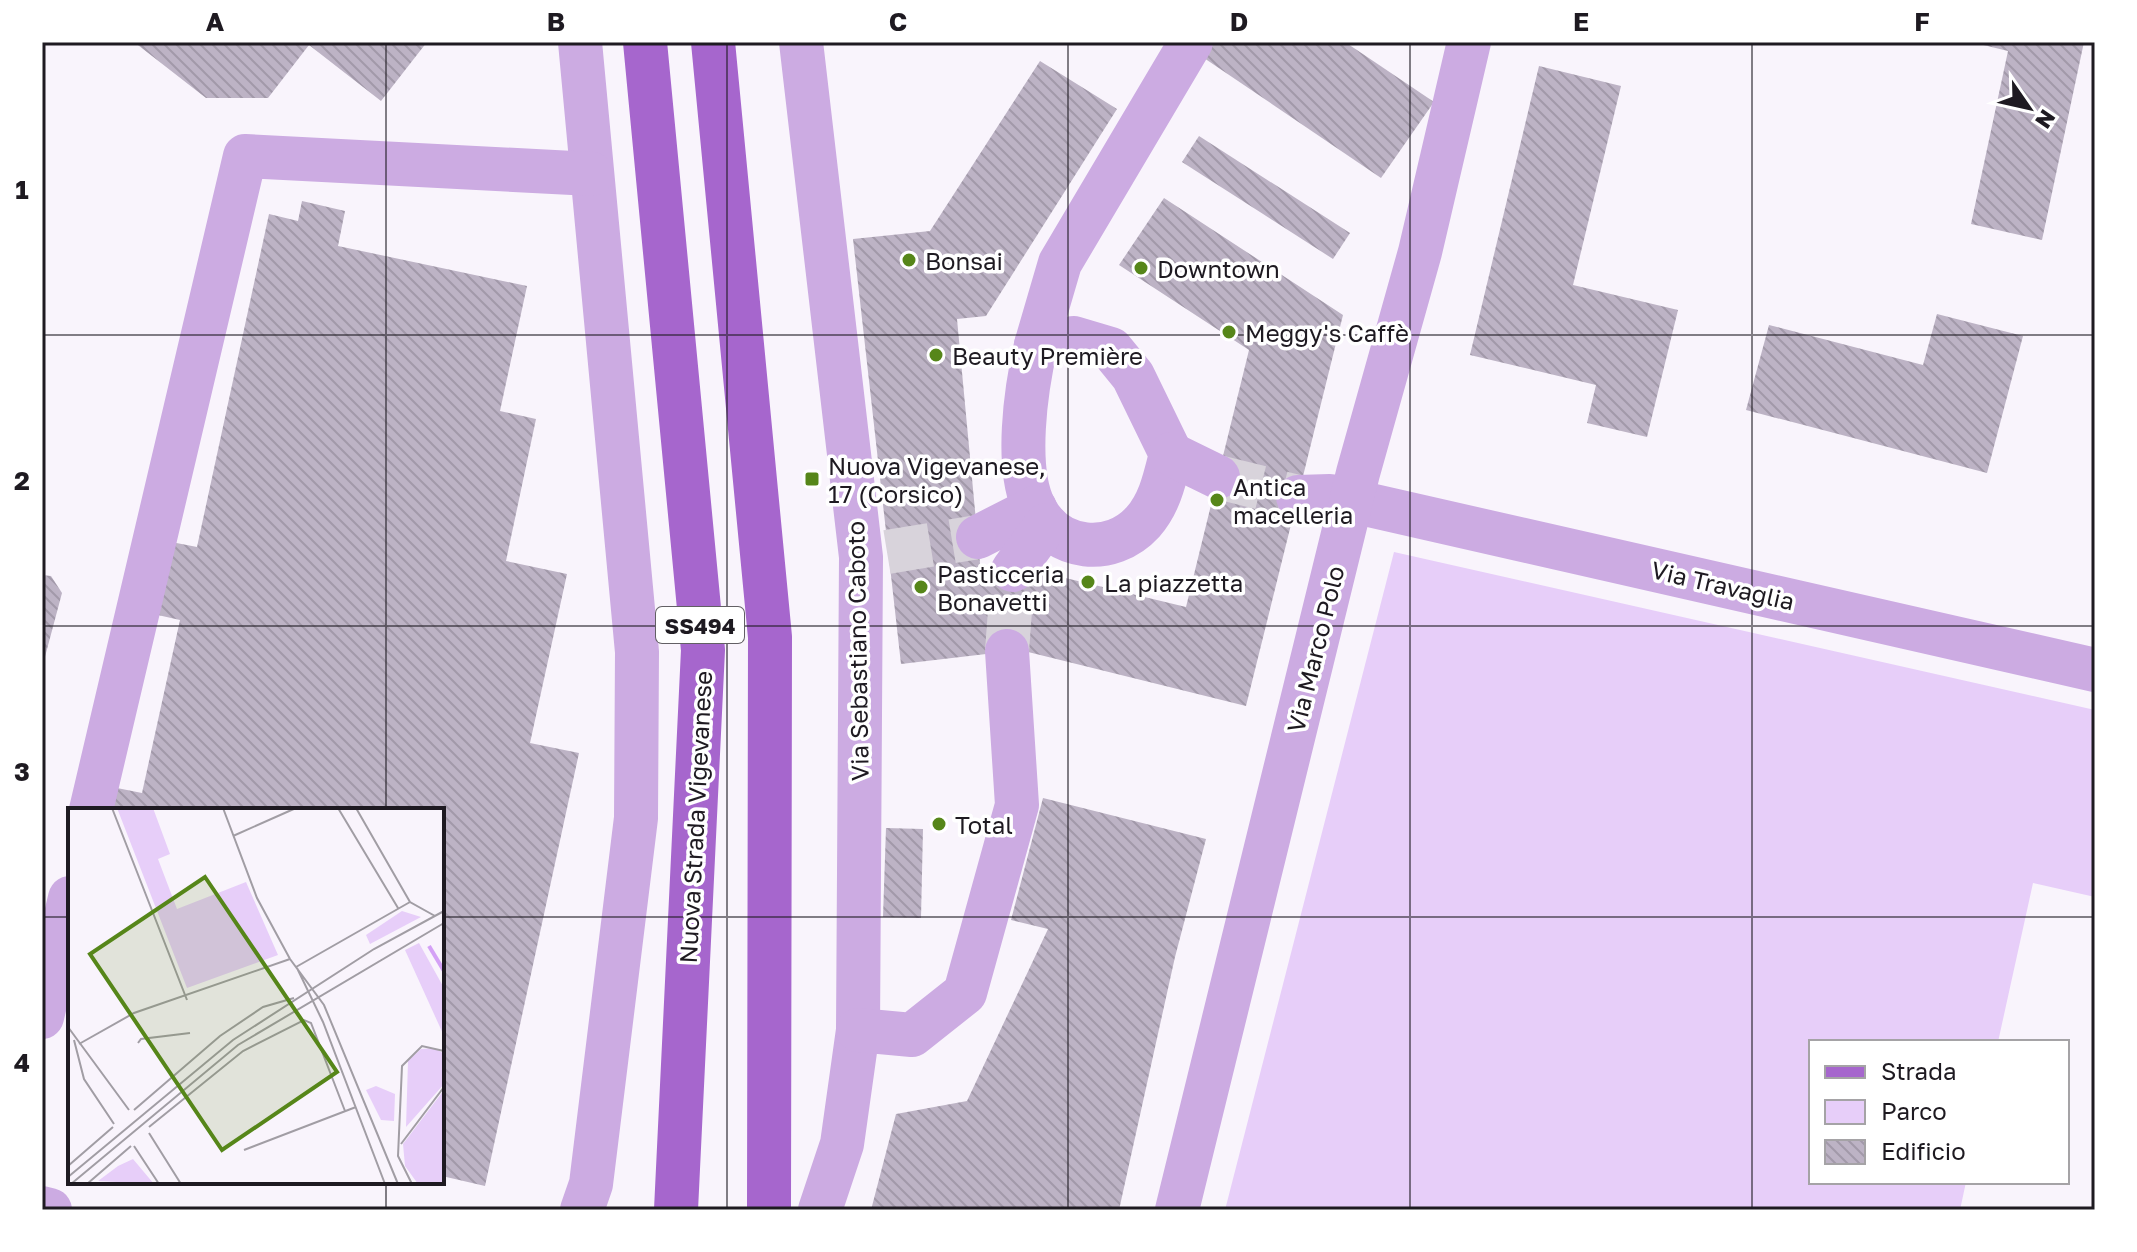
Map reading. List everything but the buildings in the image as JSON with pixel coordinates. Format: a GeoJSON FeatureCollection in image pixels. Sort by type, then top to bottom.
{"type":"FeatureCollection","features":[{"type":"Feature","properties":{"kind":"main road","name":"Nuova Strada Vigevanese"},"geometry":{"type":"LineString","coordinates":[[645,42],[703,650],[676,1210]]}},
{"type":"Feature","properties":{"kind":"main road","name":"SS494"},"geometry":{"type":"LineString","coordinates":[[713,42],[770,637],[769,1210]]}},
{"type":"Feature","properties":{"kind":"street"},"geometry":{"type":"LineString","coordinates":[[580,42],[637,652],[636,818],[591,1184],[582,1210]]}},
{"type":"Feature","properties":{"kind":"street","name":"Via Sebastiano Caboto"},"geometry":{"type":"LineString","coordinates":[[801,42],[874,554],[858,1030],[842,1144],[820,1210]]}},
{"type":"Feature","properties":{"kind":"street"},"geometry":{"type":"LineString","coordinates":[[1171,454],[1159,498],[1143,522],[1127,535],[1081,546],[1059,537],[1040,517],[1026,457],[1026,390],[1060,263],[1191,42]]}},
{"type":"Feature","properties":{"kind":"street","name":"Via Marco Polo"},"geometry":{"type":"LineString","coordinates":[[1177,1210],[1351,500],[1420,252],[1469,42]]}},
{"type":"Feature","properties":{"kind":"street"},"geometry":{"type":"LineString","coordinates":[[91,808],[245,156],[592,174]]}},
{"type":"Feature","properties":{"kind":"street"},"geometry":{"type":"LineString","coordinates":[[1036,345],[1074,338],[1111,349],[1133,376],[1171,454],[1218,477]]}},
{"type":"Feature","properties":{"kind":"street","name":"Via Travaglia"},"geometry":{"type":"LineString","coordinates":[[1298,497],[1330,496],[1351,500],[2095,670]]}},
{"type":"Feature","properties":{"kind":"street"},"geometry":{"type":"LineString","coordinates":[[978,537],[1040,517]]}},
{"type":"Feature","properties":{"kind":"street"},"geometry":{"type":"LineString","coordinates":[[1013,570],[1040,517]]}},
{"type":"Feature","properties":{"kind":"street"},"geometry":{"type":"LineString","coordinates":[[858,1030],[912,1035],[965,993],[1017,805],[1007,651]]}},
{"type":"Feature","properties":{"kind":"street"},"geometry":{"type":"LineString","coordinates":[[42,1017],[68,906]]}},
{"type":"Feature","properties":{"kind":"street"},"geometry":{"type":"LineString","coordinates":[[42,1208],[50,1210]]}},
{"type":"Feature","properties":{"kind":"green space"},"geometry":{"type":"Polygon","coordinates":[[[1394,552],[2095,710],[2095,897],[2033,883],[1998,1040],[1809,1040],[1809,1184],[1966,1184],[1960,1210],[1225,1210],[1394,552]]]}},
{"type":"Feature","properties":{"kind":"tunnel"},"geometry":{"type":"LineString","coordinates":[[1218,477],[1298,497]]}},
{"type":"Feature","properties":{"kind":"tunnel"},"geometry":{"type":"LineString","coordinates":[[887,552],[978,537]]}},
{"type":"Feature","properties":{"kind":"tunnel"},"geometry":{"type":"LineString","coordinates":[[1007,651],[1013,570]]}},
{"type":"Feature","properties":{"kind":"place","name":"Bonsai"},"geometry":{"type":"Point","coordinates":[909,260]}},
{"type":"Feature","properties":{"kind":"place","name":"Downtown"},"geometry":{"type":"Point","coordinates":[1141,268]}},
{"type":"Feature","properties":{"kind":"place","name":"Meggy's Caffè"},"geometry":{"type":"Point","coordinates":[1229,332]}},
{"type":"Feature","properties":{"kind":"place","name":"Beauty Première"},"geometry":{"type":"Point","coordinates":[936,355]}},
{"type":"Feature","properties":{"kind":"place","name":"Nuova Vigevanese, 17 (Corsico)"},"geometry":{"type":"Point","coordinates":[812,479]}},
{"type":"Feature","properties":{"kind":"place","name":"Antica macelleria"},"geometry":{"type":"Point","coordinates":[1217,500]}},
{"type":"Feature","properties":{"kind":"place","name":"La piazzetta"},"geometry":{"type":"Point","coordinates":[1088,582]}},
{"type":"Feature","properties":{"kind":"place","name":"Pasticceria Bonavetti"},"geometry":{"type":"Point","coordinates":[921,587]}},
{"type":"Feature","properties":{"kind":"place","name":"Total"},"geometry":{"type":"Point","coordinates":[939,824]}}]}
